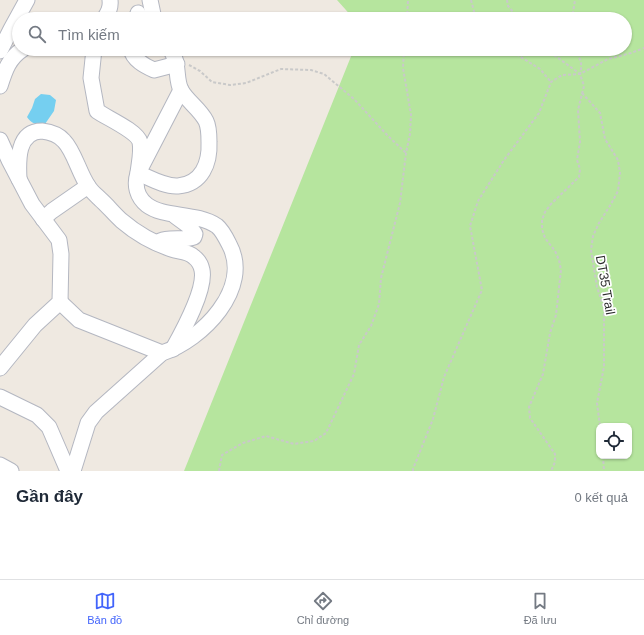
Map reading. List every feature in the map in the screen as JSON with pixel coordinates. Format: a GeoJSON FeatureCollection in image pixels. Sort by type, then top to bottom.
{"type":"FeatureCollection","features":[{"type":"Feature","properties":{"kind":"street"},"geometry":{"type":"LineString","coordinates":[[21,12],[28,0]]}},
{"type":"Feature","properties":{"kind":"street"},"geometry":{"type":"LineString","coordinates":[[109,12],[111,4],[110,0]]}},
{"type":"Feature","properties":{"kind":"street"},"geometry":{"type":"LineString","coordinates":[[150,0],[153,12]]}},
{"type":"Feature","properties":{"kind":"street"},"geometry":{"type":"LineString","coordinates":[[0,51],[12,27]]}},
{"type":"Feature","properties":{"kind":"street"},"geometry":{"type":"LineString","coordinates":[[0,86],[4,71],[11,59],[15,56]]}},
{"type":"Feature","properties":{"kind":"street"},"geometry":{"type":"LineString","coordinates":[[93,56],[91,78],[97,112],[127,128],[135,134],[140,141],[138,173]]}},
{"type":"Feature","properties":{"kind":"street"},"geometry":{"type":"LineString","coordinates":[[134,56],[143,65],[154,70],[177,64]]}},
{"type":"Feature","properties":{"kind":"street"},"geometry":{"type":"LineString","coordinates":[[138,173],[161,183],[177,186],[192,183],[202,173],[208,162],[210,149],[209,133],[206,121],[181,90],[174,56]]}},
{"type":"Feature","properties":{"kind":"street"},"geometry":{"type":"LineString","coordinates":[[73,471],[86,428],[96,412],[168,351],[199,332],[207,325],[220,311],[230,290],[235,270],[235,259],[218,227],[194,217],[151,208],[140,198],[135,181],[181,90]]}},
{"type":"Feature","properties":{"kind":"street"},"geometry":{"type":"LineString","coordinates":[[19,179],[18,160],[20,149],[29,135],[35,131],[57,135],[65,142],[88,186],[122,221],[156,243],[193,256],[198,261],[202,270],[200,287],[184,329],[168,351]]}},
{"type":"Feature","properties":{"kind":"street"},"geometry":{"type":"LineString","coordinates":[[0,140],[32,204],[59,240],[61,254],[60,302],[35,325],[0,368]]}},
{"type":"Feature","properties":{"kind":"street"},"geometry":{"type":"LineString","coordinates":[[43,219],[88,186]]}},
{"type":"Feature","properties":{"kind":"street"},"geometry":{"type":"LineString","coordinates":[[156,243],[161,239],[188,239],[194,237],[195,234],[190,227],[171,213]]}},
{"type":"Feature","properties":{"kind":"street"},"geometry":{"type":"LineString","coordinates":[[60,302],[79,320],[168,351]]}},
{"type":"Feature","properties":{"kind":"street"},"geometry":{"type":"LineString","coordinates":[[0,398],[37,416],[49,427],[68,471]]}},
{"type":"Feature","properties":{"kind":"street"},"geometry":{"type":"LineString","coordinates":[[0,464],[11,471]]}},
{"type":"Feature","properties":{"kind":"path"},"geometry":{"type":"LineString","coordinates":[[407,12],[408,0]]}},
{"type":"Feature","properties":{"kind":"path"},"geometry":{"type":"LineString","coordinates":[[471,0],[474,12]]}},
{"type":"Feature","properties":{"kind":"path"},"geometry":{"type":"LineString","coordinates":[[506,0],[513,12]]}},
{"type":"Feature","properties":{"kind":"path"},"geometry":{"type":"LineString","coordinates":[[573,12],[575,0]]}},
{"type":"Feature","properties":{"kind":"path"},"geometry":{"type":"LineString","coordinates":[[632,53],[644,48]]}},
{"type":"Feature","properties":{"kind":"path"},"geometry":{"type":"LineString","coordinates":[[219,471],[222,454],[243,443],[266,436],[294,444],[314,441],[326,433],[354,374],[359,345],[371,326],[379,304],[381,278],[400,203],[406,153],[410,134],[411,115],[403,68],[404,56]]}},
{"type":"Feature","properties":{"kind":"path"},"geometry":{"type":"LineString","coordinates":[[519,56],[540,69],[551,82]]}},
{"type":"Feature","properties":{"kind":"path"},"geometry":{"type":"LineString","coordinates":[[556,56],[580,74]]}},
{"type":"Feature","properties":{"kind":"path"},"geometry":{"type":"LineString","coordinates":[[551,471],[555,462],[555,454],[530,418],[529,407],[542,374],[550,333],[556,315],[561,270],[555,251],[545,238],[542,229],[542,220],[545,212],[551,204],[579,177],[580,169],[577,160],[580,142],[578,110],[584,86],[580,74],[582,63],[579,56]]}},
{"type":"Feature","properties":{"kind":"path"},"geometry":{"type":"LineString","coordinates":[[413,471],[433,419],[444,377],[482,290],[470,226],[478,201],[504,160],[539,113],[551,82],[562,75],[580,74],[608,59],[620,56]]}},
{"type":"Feature","properties":{"kind":"path"},"geometry":{"type":"LineString","coordinates":[[177,64],[186,63],[200,71],[212,82],[230,85],[246,83],[281,69],[311,70],[324,74],[354,99],[406,153]]}},
{"type":"Feature","properties":{"kind":"path","name":"DT35 Trail"},"geometry":{"type":"LineString","coordinates":[[582,93],[600,113],[605,139],[618,160],[620,172],[618,191],[593,236],[592,250],[597,287],[604,308],[604,368],[598,403],[600,423]]}},
{"type":"Feature","properties":{"kind":"path"},"geometry":{"type":"LineString","coordinates":[[603,459],[604,471]]}},
{"type":"Feature","properties":{"kind":"green space"},"geometry":{"type":"Polygon","coordinates":[[[337,0],[644,0],[644,471],[184,471],[351,56],[632,56],[632,12],[348,12],[337,0]]]}},
{"type":"Feature","properties":{"kind":"water"},"geometry":{"type":"Polygon","coordinates":[[[41,94],[50,95],[56,100],[54,111],[45,124],[37,124],[33,123],[27,117],[35,99],[41,94]]]}}]}
